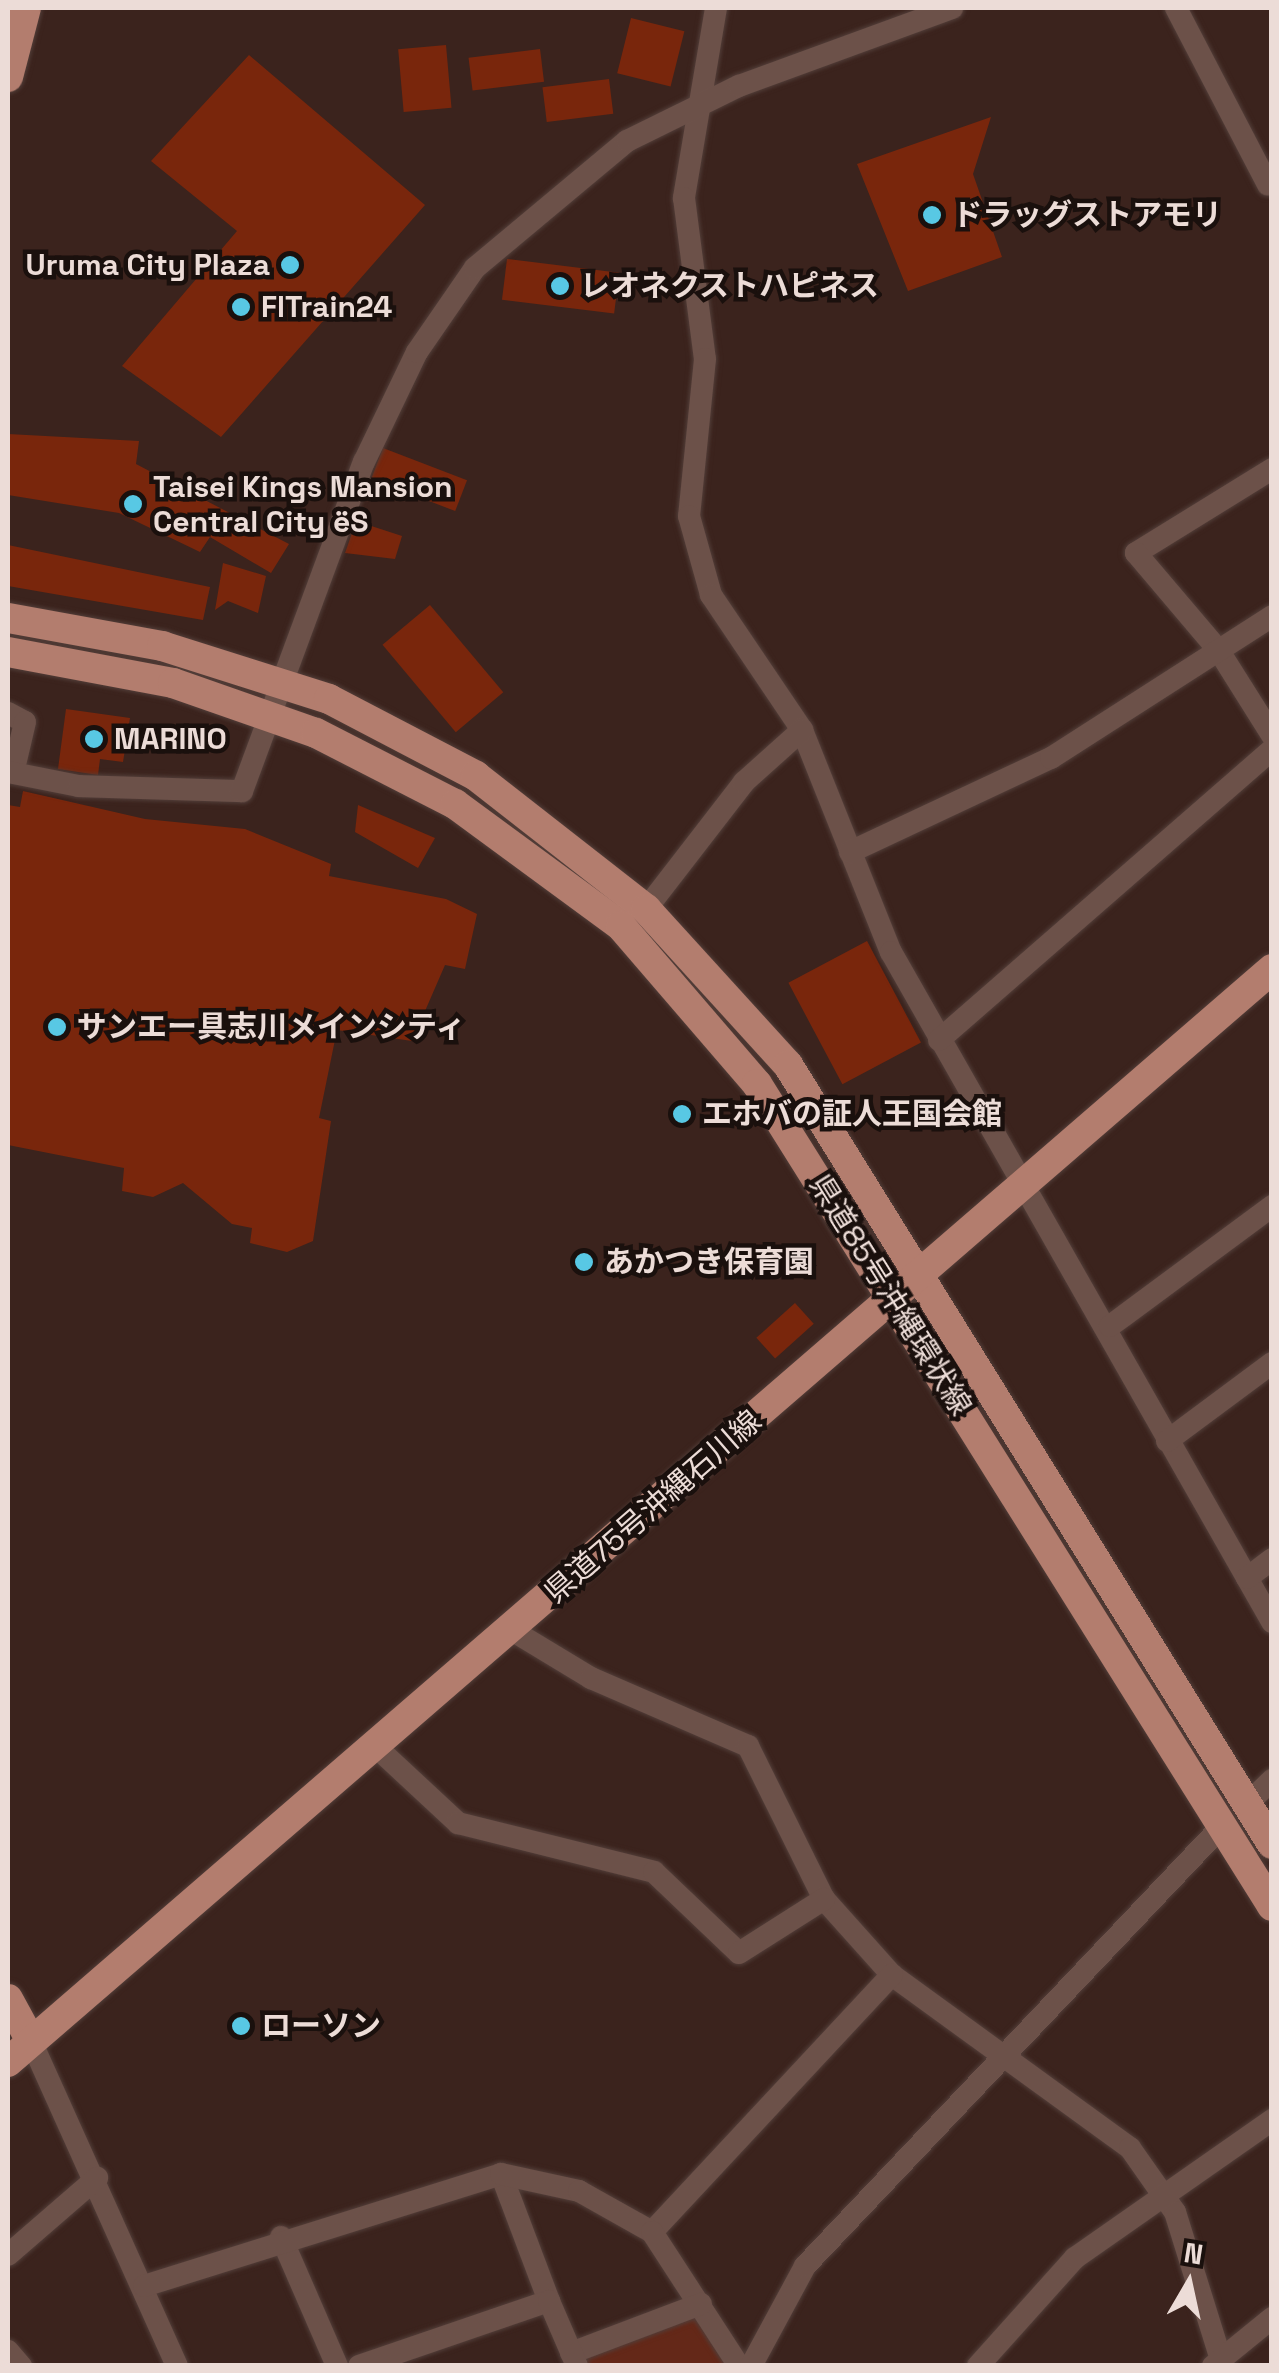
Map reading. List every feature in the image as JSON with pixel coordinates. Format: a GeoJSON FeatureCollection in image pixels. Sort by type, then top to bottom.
{"type":"FeatureCollection","features":[{"type":"Feature","properties":{"kind":"main road"},"geometry":{"type":"LineString","coordinates":[[8,78],[26,8]]}},
{"type":"Feature","properties":{"kind":"main road","name":"県道85号沖縄環状線"},"geometry":{"type":"LineString","coordinates":[[8,618],[95,630],[284,682],[476,776],[646,909],[788,1064],[924,1276],[1272,1844]]}},
{"type":"Feature","properties":{"kind":"main road","name":"県道85号沖縄環状線"},"geometry":{"type":"LineString","coordinates":[[8,652],[173,684],[272,716],[455,804],[622,926],[758,1084],[1272,1906]]}},
{"type":"Feature","properties":{"kind":"main road","name":"県道75号沖縄石川線"},"geometry":{"type":"LineString","coordinates":[[8,2062],[924,1276],[1021,1185],[1272,969]]}},
{"type":"Feature","properties":{"kind":"main road"},"geometry":{"type":"LineString","coordinates":[[8,1998],[32,2042]]}},
{"type":"Feature","properties":{"kind":"street"},"geometry":{"type":"LineString","coordinates":[[716,8],[684,198],[705,359],[689,516],[710,595],[802,730],[850,852],[938,1040],[1021,1185],[1110,1326],[1168,1441],[1272,1622]]}},
{"type":"Feature","properties":{"kind":"street"},"geometry":{"type":"LineString","coordinates":[[8,713],[24,722],[10,773],[79,786],[242,791],[364,462],[416,352],[475,268],[586,167],[700,104],[952,8]]}},
{"type":"Feature","properties":{"kind":"street"},"geometry":{"type":"LineString","coordinates":[[1184,10],[1268,185]]}},
{"type":"Feature","properties":{"kind":"street"},"geometry":{"type":"LineString","coordinates":[[1272,468],[1136,553],[1219,650],[1272,736]]}},
{"type":"Feature","properties":{"kind":"street"},"geometry":{"type":"LineString","coordinates":[[850,852],[1050,758],[1272,616]]}},
{"type":"Feature","properties":{"kind":"street"},"geometry":{"type":"LineString","coordinates":[[646,909],[744,782],[802,730]]}},
{"type":"Feature","properties":{"kind":"street"},"geometry":{"type":"LineString","coordinates":[[938,1040],[1272,750]]}},
{"type":"Feature","properties":{"kind":"street"},"geometry":{"type":"LineString","coordinates":[[1110,1326],[1272,1206]]}},
{"type":"Feature","properties":{"kind":"street"},"geometry":{"type":"LineString","coordinates":[[1168,1441],[1272,1363]]}},
{"type":"Feature","properties":{"kind":"street"},"geometry":{"type":"LineString","coordinates":[[1247,1578],[1272,1559]]}},
{"type":"Feature","properties":{"kind":"street"},"geometry":{"type":"LineString","coordinates":[[510,1629],[591,1678],[748,1746],[824,1899],[892,1975],[1000,2054],[1102,2120],[1164,2194],[1220,2364],[1272,2318]]}},
{"type":"Feature","properties":{"kind":"street"},"geometry":{"type":"LineString","coordinates":[[374,1745],[458,1823],[654,1872],[739,1953],[824,1899]]}},
{"type":"Feature","properties":{"kind":"street"},"geometry":{"type":"LineString","coordinates":[[1246,1805],[1272,1780]]}},
{"type":"Feature","properties":{"kind":"street"},"geometry":{"type":"LineString","coordinates":[[751,2366],[805,2266],[1000,2054],[1220,1827]]}},
{"type":"Feature","properties":{"kind":"street"},"geometry":{"type":"LineString","coordinates":[[652,2232],[892,1975]]}},
{"type":"Feature","properties":{"kind":"street"},"geometry":{"type":"LineString","coordinates":[[32,2042],[97,2178],[177,2366]]}},
{"type":"Feature","properties":{"kind":"street"},"geometry":{"type":"LineString","coordinates":[[978,2366],[1042,2288],[1164,2194],[1272,2120]]}},
{"type":"Feature","properties":{"kind":"street"},"geometry":{"type":"LineString","coordinates":[[501,2174],[574,2359],[700,2304]]}},
{"type":"Feature","properties":{"kind":"street"},"geometry":{"type":"LineString","coordinates":[[144,2286],[281,2237],[501,2174],[578,2191],[652,2232],[739,2366]]}},
{"type":"Feature","properties":{"kind":"street"},"geometry":{"type":"LineString","coordinates":[[8,2255],[97,2178]]}},
{"type":"Feature","properties":{"kind":"street"},"geometry":{"type":"LineString","coordinates":[[281,2237],[337,2366]]}},
{"type":"Feature","properties":{"kind":"street"},"geometry":{"type":"LineString","coordinates":[[359,2366],[549,2301]]}},
{"type":"Feature","properties":{"kind":"street"},"geometry":{"type":"LineString","coordinates":[[423,2342],[431,2366]]}},
{"type":"Feature","properties":{"kind":"street"},"geometry":{"type":"LineString","coordinates":[[8,2350],[21,2366]]}},
{"type":"Feature","properties":{"kind":"shaded area"},"geometry":{"type":"Polygon","coordinates":[[[701,2304],[739,2365],[577,2365],[571,2353],[701,2304]]]}},
{"type":"Feature","properties":{"kind":"building"},"geometry":{"type":"Polygon","coordinates":[[[631,18],[684,31],[671,87],[617,73],[631,18]]]}},
{"type":"Feature","properties":{"kind":"building"},"geometry":{"type":"Polygon","coordinates":[[[446,45],[451,108],[404,112],[398,49],[446,45]]]}},
{"type":"Feature","properties":{"kind":"building"},"geometry":{"type":"Polygon","coordinates":[[[540,49],[544,82],[473,91],[469,58],[540,49]]]}},
{"type":"Feature","properties":{"kind":"building","name":"Uruma City Plaza"},"geometry":{"type":"Polygon","coordinates":[[[249,55],[425,205],[221,437],[122,366],[237,231],[151,161],[249,55]]]}},
{"type":"Feature","properties":{"kind":"building"},"geometry":{"type":"Polygon","coordinates":[[[609,79],[613,114],[547,122],[542,87],[609,79]]]}},
{"type":"Feature","properties":{"kind":"building","name":"ドラッグストアモリ"},"geometry":{"type":"Polygon","coordinates":[[[991,117],[973,174],[1002,257],[908,291],[857,164],[991,117]]]}},
{"type":"Feature","properties":{"kind":"building","name":"レオネクストハピネス"},"geometry":{"type":"Polygon","coordinates":[[[507,259],[619,273],[614,313],[502,300],[507,259]]]}},
{"type":"Feature","properties":{"kind":"building","name":"Taisei Kings Mansion Central City ëS"},"geometry":{"type":"Polygon","coordinates":[[[8,434],[139,441],[136,464],[289,544],[271,573],[210,537],[200,552],[119,513],[8,495],[8,434]]]}},
{"type":"Feature","properties":{"kind":"building"},"geometry":{"type":"Polygon","coordinates":[[[383,448],[467,480],[455,511],[371,479],[383,448]]]}},
{"type":"Feature","properties":{"kind":"building"},"geometry":{"type":"Polygon","coordinates":[[[356,521],[402,536],[395,559],[345,553],[356,521]]]}},
{"type":"Feature","properties":{"kind":"building"},"geometry":{"type":"Polygon","coordinates":[[[8,545],[210,587],[203,620],[8,586],[8,545]]]}},
{"type":"Feature","properties":{"kind":"building"},"geometry":{"type":"Polygon","coordinates":[[[223,563],[266,576],[258,613],[228,601],[215,610],[223,563]]]}},
{"type":"Feature","properties":{"kind":"building"},"geometry":{"type":"Polygon","coordinates":[[[430,605],[503,692],[456,732],[383,645],[430,605]]]}},
{"type":"Feature","properties":{"kind":"building","name":"MARINO"},"geometry":{"type":"Polygon","coordinates":[[[66,709],[130,718],[123,762],[100,759],[98,775],[58,769],[66,709]]]}},
{"type":"Feature","properties":{"kind":"building"},"geometry":{"type":"Polygon","coordinates":[[[23,791],[145,819],[245,829],[331,864],[329,876],[446,899],[477,914],[465,969],[445,965],[412,1041],[337,1030],[319,1118],[331,1121],[313,1241],[287,1252],[250,1243],[252,1228],[232,1224],[183,1183],[153,1197],[122,1191],[124,1168],[8,1145],[8,805],[20,807],[23,791]]]}},
{"type":"Feature","properties":{"kind":"building"},"geometry":{"type":"Polygon","coordinates":[[[358,805],[435,838],[418,868],[355,832],[358,805]]]}},
{"type":"Feature","properties":{"kind":"building"},"geometry":{"type":"Polygon","coordinates":[[[867,941],[921,1043],[842,1084],[788,983],[867,941]]]}},
{"type":"Feature","properties":{"kind":"building"},"geometry":{"type":"Polygon","coordinates":[[[795,1303],[814,1324],[775,1359],[756,1338],[795,1303]]]}},
{"type":"Feature","properties":{"kind":"place","name":"ドラッグストアモリ"},"geometry":{"type":"Point","coordinates":[932,215]}},
{"type":"Feature","properties":{"kind":"place","name":"Uruma City Plaza"},"geometry":{"type":"Point","coordinates":[290,265]}},
{"type":"Feature","properties":{"kind":"place","name":"レオネクストハピネス"},"geometry":{"type":"Point","coordinates":[560,286]}},
{"type":"Feature","properties":{"kind":"place","name":"FITrain24"},"geometry":{"type":"Point","coordinates":[241,307]}},
{"type":"Feature","properties":{"kind":"place","name":"Taisei Kings Mansion Central City ëS"},"geometry":{"type":"Point","coordinates":[133,504]}},
{"type":"Feature","properties":{"kind":"place","name":"MARINO"},"geometry":{"type":"Point","coordinates":[94,739]}},
{"type":"Feature","properties":{"kind":"place","name":"サンエー具志川メインシティ"},"geometry":{"type":"Point","coordinates":[57,1027]}},
{"type":"Feature","properties":{"kind":"place","name":"エホバの証人王国会館"},"geometry":{"type":"Point","coordinates":[682,1114]}},
{"type":"Feature","properties":{"kind":"place","name":"あかつき保育園"},"geometry":{"type":"Point","coordinates":[584,1262]}},
{"type":"Feature","properties":{"kind":"place","name":"ローソン"},"geometry":{"type":"Point","coordinates":[241,2026]}}]}
